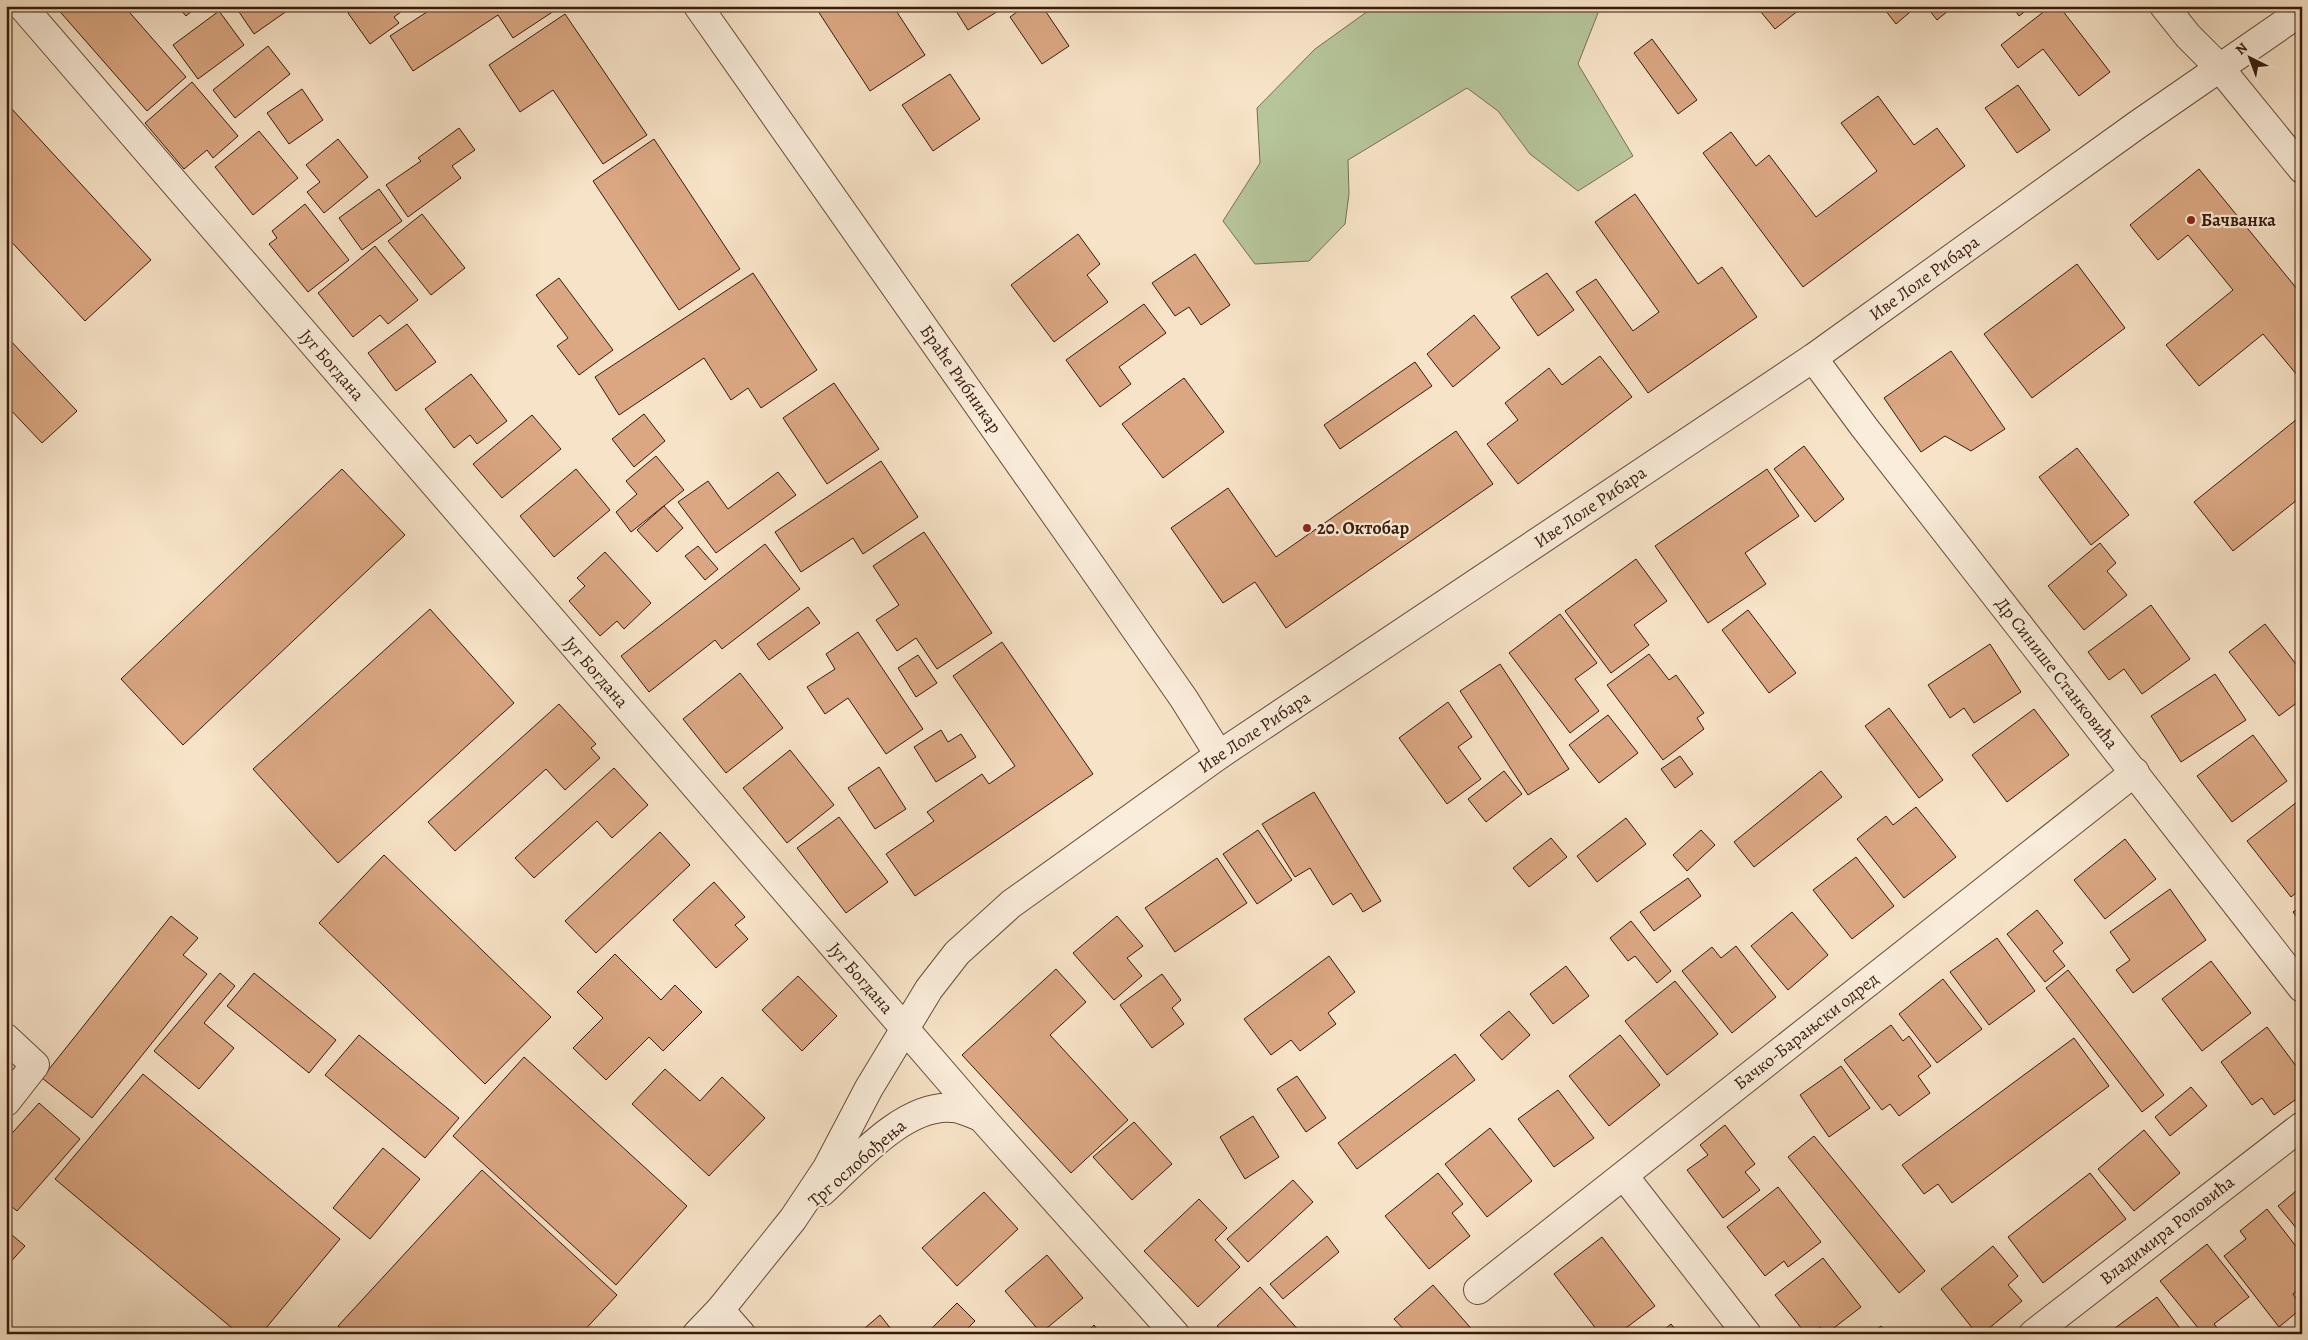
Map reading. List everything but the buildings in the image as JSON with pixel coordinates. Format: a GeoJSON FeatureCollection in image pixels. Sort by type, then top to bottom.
{"type":"FeatureCollection","features":[{"type":"Feature","properties":{"kind":"street","name":"Југ Богдана"},"geometry":{"type":"LineString","coordinates":[[22,6],[905,1029],[1175,1334]]}},
{"type":"Feature","properties":{"kind":"street","name":"Браће Рибникар"},"geometry":{"type":"LineString","coordinates":[[698,6],[1184,699],[1219,754]]}},
{"type":"Feature","properties":{"kind":"street"},"geometry":{"type":"LineString","coordinates":[[2164,6],[2188,36],[2219,67],[2302,169]]}},
{"type":"Feature","properties":{"kind":"street","name":"Иве Лоле Рибара"},"geometry":{"type":"LineString","coordinates":[[905,1029],[929,989],[957,954],[1011,904],[1219,754],[1813,358],[2219,67],[2302,11]]}},
{"type":"Feature","properties":{"kind":"street","name":"Др Синише Станковића"},"geometry":{"type":"LineString","coordinates":[[1813,358],[1864,427],[2302,988]]}},
{"type":"Feature","properties":{"kind":"street","name":"Бачко-Барањски одред"},"geometry":{"type":"LineString","coordinates":[[1478,1290],[2135,772]]}},
{"type":"Feature","properties":{"kind":"street","name":"Трг ослобођења"},"geometry":{"type":"LineString","coordinates":[[698,1334],[720,1310],[793,1219],[827,1168],[870,1088],[905,1029]]}},
{"type":"Feature","properties":{"kind":"street"},"geometry":{"type":"LineString","coordinates":[[6,1038],[34,1065],[6,1102]]}},
{"type":"Feature","properties":{"kind":"street","name":"Трг ослобођења"},"geometry":{"type":"LineString","coordinates":[[793,1219],[901,1123],[926,1110],[953,1108],[982,1117]]}},
{"type":"Feature","properties":{"kind":"street","name":"Владимира Роловића"},"geometry":{"type":"LineString","coordinates":[[2033,1334],[2302,1126]]}},
{"type":"Feature","properties":{"kind":"street"},"geometry":{"type":"LineString","coordinates":[[1624,1176],[1747,1334]]}},
{"type":"Feature","properties":{"kind":"street"},"geometry":{"type":"LineString","coordinates":[[720,1310],[741,1334]]}},
{"type":"Feature","properties":{"kind":"green space"},"geometry":{"type":"Polygon","coordinates":[[[1375,6],[1597,6],[1598,13],[1578,64],[1633,156],[1578,191],[1530,154],[1498,111],[1467,88],[1348,160],[1349,194],[1345,224],[1309,261],[1255,264],[1223,221],[1260,163],[1257,108],[1315,49],[1375,6]]]}},
{"type":"Feature","properties":{"kind":"place","name":"Бачванка"},"geometry":{"type":"Point","coordinates":[2191,220]}},
{"type":"Feature","properties":{"kind":"place","name":"20. Октобар"},"geometry":{"type":"Point","coordinates":[1307,528]}}]}
